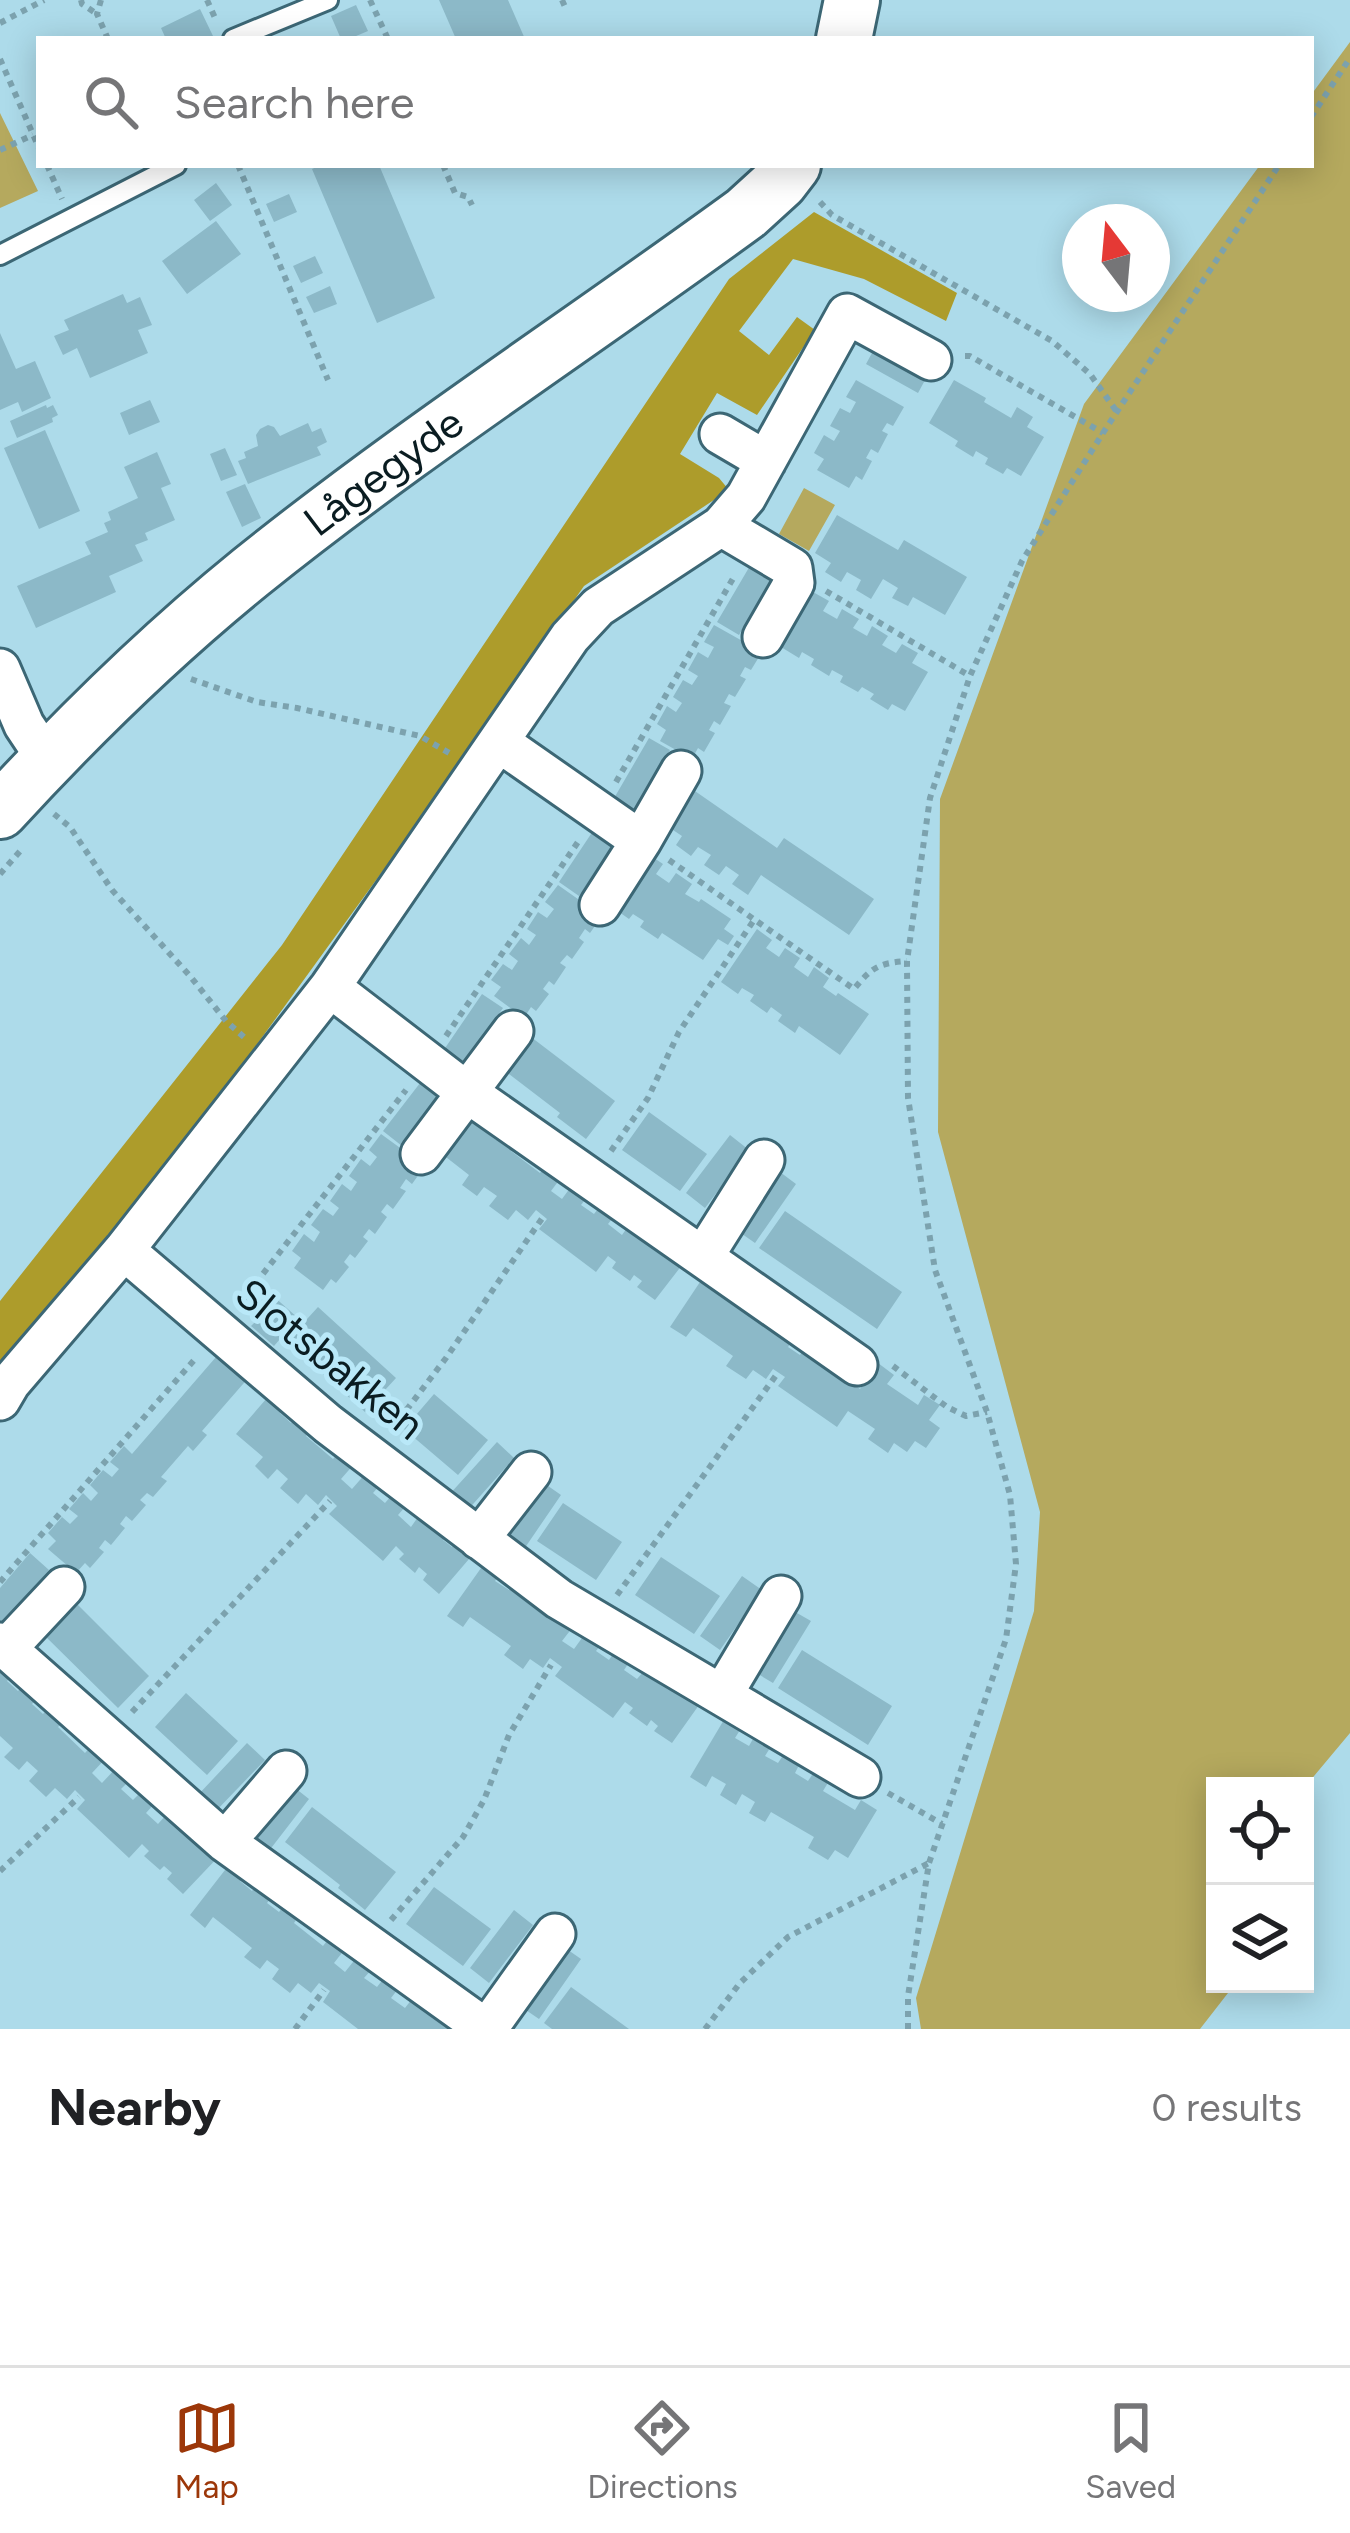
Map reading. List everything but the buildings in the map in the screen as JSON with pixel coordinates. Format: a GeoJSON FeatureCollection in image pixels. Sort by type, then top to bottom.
{"type":"FeatureCollection","features":[{"type":"Feature","properties":{"kind":"street"},"geometry":{"type":"LineString","coordinates":[[845,36],[852,0]]}},
{"type":"Feature","properties":{"kind":"street","name":"Lågegyde"},"geometry":{"type":"LineString","coordinates":[[33,821],[48,760],[167,644],[268,559],[746,213],[780,182],[802,179]]}},
{"type":"Feature","properties":{"kind":"street"},"geometry":{"type":"LineString","coordinates":[[0,1400],[330,987],[570,638],[598,608],[737,534],[746,497],[847,314],[931,360]]}},
{"type":"Feature","properties":{"kind":"street"},"geometry":{"type":"LineString","coordinates":[[720,434],[766,461]]}},
{"type":"Feature","properties":{"kind":"street"},"geometry":{"type":"LineString","coordinates":[[737,534],[792,568],[794,583],[763,637]]}},
{"type":"Feature","properties":{"kind":"street"},"geometry":{"type":"LineString","coordinates":[[0,669],[24,725],[48,760]]}},
{"type":"Feature","properties":{"kind":"street"},"geometry":{"type":"LineString","coordinates":[[489,756],[599,811],[641,841]]}},
{"type":"Feature","properties":{"kind":"street"},"geometry":{"type":"LineString","coordinates":[[600,905],[681,771]]}},
{"type":"Feature","properties":{"kind":"street"},"geometry":{"type":"LineString","coordinates":[[330,987],[468,1093],[857,1364]]}},
{"type":"Feature","properties":{"kind":"street"},"geometry":{"type":"LineString","coordinates":[[421,1154],[514,1031]]}},
{"type":"Feature","properties":{"kind":"street"},"geometry":{"type":"LineString","coordinates":[[703,1257],[764,1160]]}},
{"type":"Feature","properties":{"kind":"street","name":"Slotsbakken"},"geometry":{"type":"LineString","coordinates":[[124,1250],[328,1424],[559,1599],[860,1777]]}},
{"type":"Feature","properties":{"kind":"street"},"geometry":{"type":"LineString","coordinates":[[479,1539],[530,1472]]}},
{"type":"Feature","properties":{"kind":"street"},"geometry":{"type":"LineString","coordinates":[[64,1587],[3,1646],[225,1842],[486,2029],[555,1934]]}},
{"type":"Feature","properties":{"kind":"street"},"geometry":{"type":"LineString","coordinates":[[722,1695],[782,1597]]}},
{"type":"Feature","properties":{"kind":"street"},"geometry":{"type":"LineString","coordinates":[[225,1842],[286,1771]]}},
{"type":"Feature","properties":{"kind":"lane"},"geometry":{"type":"LineString","coordinates":[[240,36],[328,0]]}},
{"type":"Feature","properties":{"kind":"lane"},"geometry":{"type":"LineString","coordinates":[[0,255],[170,168]]}},
{"type":"Feature","properties":{"kind":"path"},"geometry":{"type":"LineString","coordinates":[[0,23],[44,0]]}},
{"type":"Feature","properties":{"kind":"path"},"geometry":{"type":"LineString","coordinates":[[81,0],[97,14],[107,36]]}},
{"type":"Feature","properties":{"kind":"path"},"geometry":{"type":"LineString","coordinates":[[97,14],[101,0]]}},
{"type":"Feature","properties":{"kind":"path"},"geometry":{"type":"LineString","coordinates":[[370,0],[387,36]]}},
{"type":"Feature","properties":{"kind":"path"},"geometry":{"type":"LineString","coordinates":[[1314,112],[1350,58]]}},
{"type":"Feature","properties":{"kind":"path"},"geometry":{"type":"LineString","coordinates":[[0,59],[35,130],[0,150]]}},
{"type":"Feature","properties":{"kind":"path"},"geometry":{"type":"LineString","coordinates":[[47,168],[70,219]]}},
{"type":"Feature","properties":{"kind":"path"},"geometry":{"type":"LineString","coordinates":[[239,168],[328,380]]}},
{"type":"Feature","properties":{"kind":"path"},"geometry":{"type":"LineString","coordinates":[[444,168],[455,193],[468,196],[472,205]]}},
{"type":"Feature","properties":{"kind":"path"},"geometry":{"type":"LineString","coordinates":[[908,2029],[908,1996],[929,1864],[1006,1639],[1016,1564],[1010,1495],[987,1412],[935,1270],[908,1097],[907,961],[929,798],[970,676],[1022,561],[1278,168]]}},
{"type":"Feature","properties":{"kind":"path"},"geometry":{"type":"LineString","coordinates":[[802,179],[832,215],[1052,341],[1090,374],[1117,412]]}},
{"type":"Feature","properties":{"kind":"path"},"geometry":{"type":"LineString","coordinates":[[931,360],[970,356],[1103,433]]}},
{"type":"Feature","properties":{"kind":"path"},"geometry":{"type":"LineString","coordinates":[[0,1582],[219,1331],[428,1062],[599,811],[737,534]]}},
{"type":"Feature","properties":{"kind":"path"},"geometry":{"type":"LineString","coordinates":[[794,583],[822,588],[970,676]]}},
{"type":"Feature","properties":{"kind":"path"},"geometry":{"type":"LineString","coordinates":[[208,665],[191,679],[257,703],[420,736],[489,756]]}},
{"type":"Feature","properties":{"kind":"path"},"geometry":{"type":"LineString","coordinates":[[0,874],[33,821],[70,827],[112,890],[226,1021],[271,1062]]}},
{"type":"Feature","properties":{"kind":"path"},"geometry":{"type":"LineString","coordinates":[[641,841],[854,989],[883,963],[907,961]]}},
{"type":"Feature","properties":{"kind":"path"},"geometry":{"type":"LineString","coordinates":[[592,1180],[647,1098],[679,1033],[754,920]]}},
{"type":"Feature","properties":{"kind":"path"},"geometry":{"type":"LineString","coordinates":[[371,1457],[543,1217]]}},
{"type":"Feature","properties":{"kind":"path"},"geometry":{"type":"LineString","coordinates":[[857,1364],[880,1357],[947,1407],[965,1416],[987,1412]]}},
{"type":"Feature","properties":{"kind":"path"},"geometry":{"type":"LineString","coordinates":[[597,1622],[777,1373]]}},
{"type":"Feature","properties":{"kind":"path"},"geometry":{"type":"LineString","coordinates":[[107,1738],[330,1501]]}},
{"type":"Feature","properties":{"kind":"path"},"geometry":{"type":"LineString","coordinates":[[370,1946],[463,1837],[484,1800],[508,1735],[551,1665]]}},
{"type":"Feature","properties":{"kind":"path"},"geometry":{"type":"LineString","coordinates":[[860,1777],[942,1824]]}},
{"type":"Feature","properties":{"kind":"path"},"geometry":{"type":"LineString","coordinates":[[0,1871],[80,1797]]}},
{"type":"Feature","properties":{"kind":"path"},"geometry":{"type":"LineString","coordinates":[[706,2029],[740,1983],[788,1937],[929,1864]]}},
{"type":"Feature","properties":{"kind":"path"},"geometry":{"type":"LineString","coordinates":[[295,2029],[323,1990]]}},
{"type":"Feature","properties":{"kind":"shaded area"},"geometry":{"type":"Polygon","coordinates":[[[1350,42],[1350,1733],[1313,1777],[1206,1777],[1206,1993],[1228,1993],[1200,2029],[921,2029],[916,1998],[1034,1611],[1040,1512],[938,1132],[940,799],[1084,404],[1152,312],[1170,312],[1170,287],[1258,168],[1314,168],[1314,91],[1350,42]]]}},
{"type":"Feature","properties":{"kind":"shaded area"},"geometry":{"type":"Polygon","coordinates":[[[0,113],[38,191],[0,208],[0,113]]]}},
{"type":"Feature","properties":{"kind":"shaded area"},"geometry":{"type":"Polygon","coordinates":[[[814,212],[957,293],[946,321],[864,279],[793,259],[739,331],[769,355],[797,317],[815,330],[757,415],[717,393],[680,454],[719,478],[729,490],[584,586],[229,1083],[0,1371],[0,1301],[282,945],[729,279],[814,212]]]}},
{"type":"Feature","properties":{"kind":"shaded area"},"geometry":{"type":"Polygon","coordinates":[[[804,488],[835,505],[809,551],[779,534],[804,488]]]}}]}
